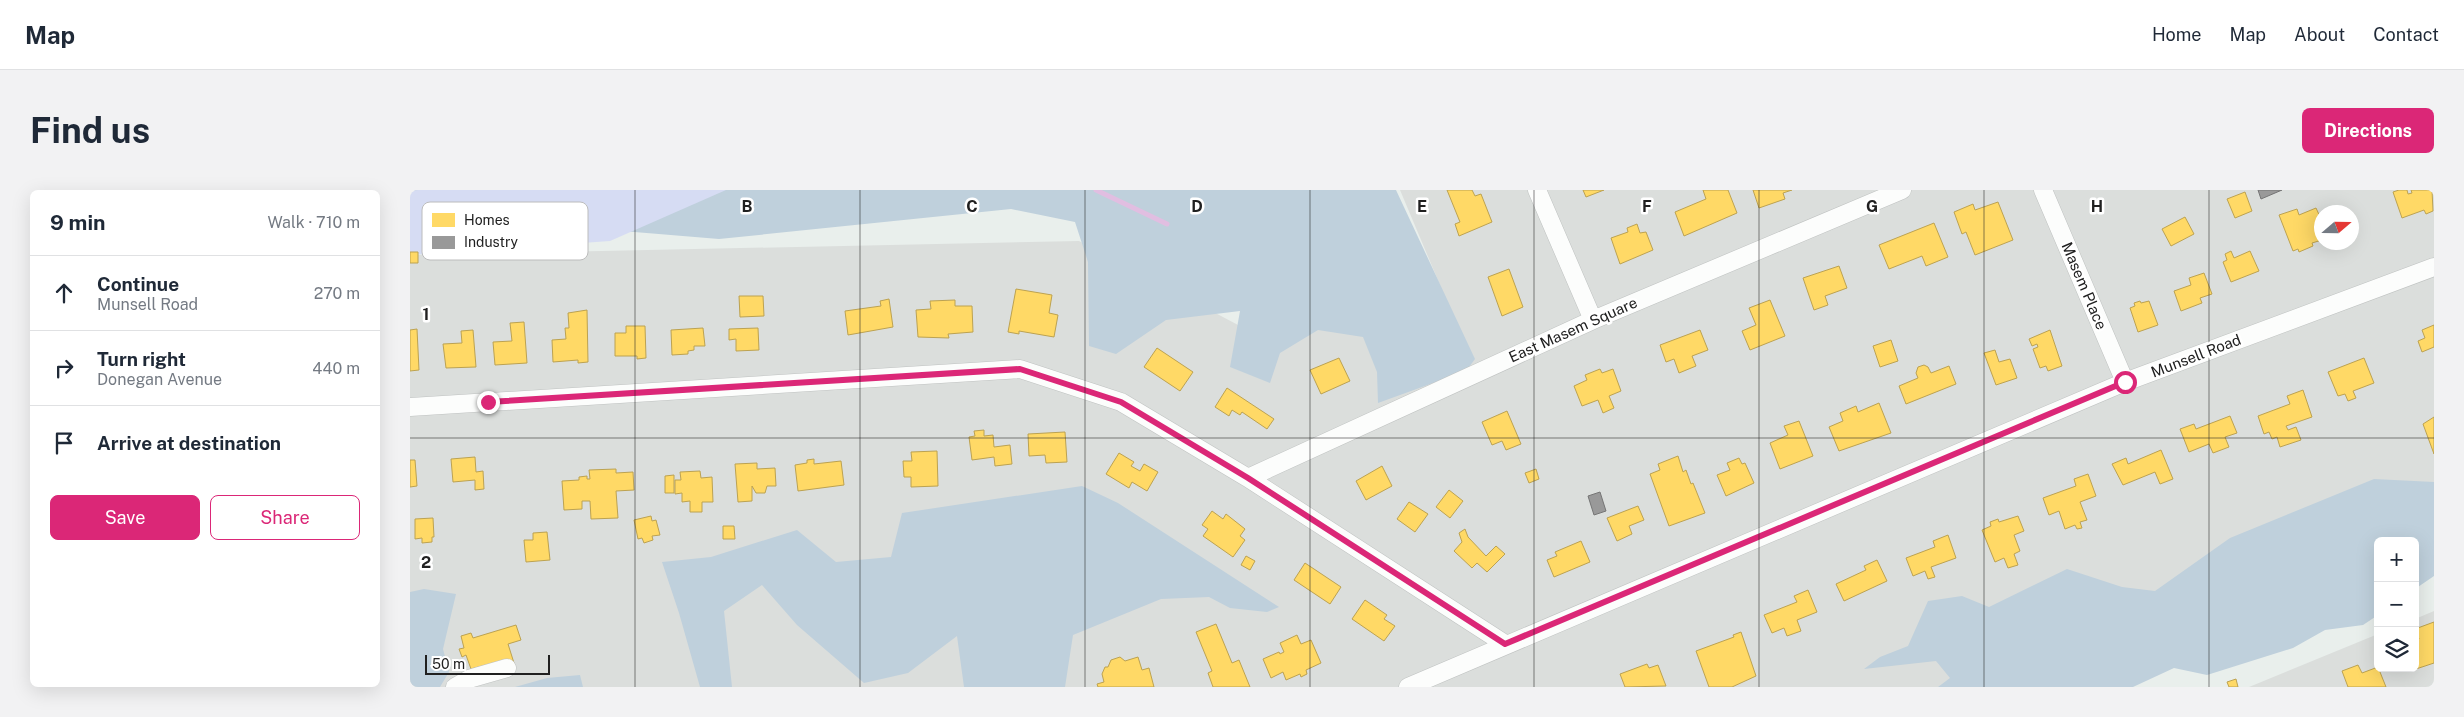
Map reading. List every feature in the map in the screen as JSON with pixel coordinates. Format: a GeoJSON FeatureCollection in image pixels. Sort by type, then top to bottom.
{"type":"FeatureCollection","features":[{"type":"Feature","properties":{"kind":"street"},"geometry":{"type":"LineString","coordinates":[[1537,190],[1593,320]]}},
{"type":"Feature","properties":{"kind":"street","name":"East Masem Square"},"geometry":{"type":"LineString","coordinates":[[1248,478],[1593,320],[1902,190]]}},
{"type":"Feature","properties":{"kind":"street","name":"Masem Place"},"geometry":{"type":"LineString","coordinates":[[2043,190],[2125,382]]}},
{"type":"Feature","properties":{"kind":"street","name":"Munsell Road"},"geometry":{"type":"LineString","coordinates":[[1408,687],[1505,644],[2125,382],[2434,267]]}},
{"type":"Feature","properties":{"kind":"street"},"geometry":{"type":"LineString","coordinates":[[410,407],[1020,369],[1121,402],[1248,478],[1505,644]]}},
{"type":"Feature","properties":{"kind":"street"},"geometry":{"type":"LineString","coordinates":[[455,687],[469,679],[508,668]]}},
{"type":"Feature","properties":{"kind":"shaded area"},"geometry":{"type":"Polygon","coordinates":[[[410,190],[1396,190],[1475,359],[1466,371],[1378,403],[1377,372],[1363,337],[1318,330],[1280,353],[1270,383],[1230,367],[1240,311],[1166,320],[1116,354],[1089,346],[1088,262],[1075,222],[1011,209],[719,239],[588,228],[588,202],[463,202],[410,190]]]}},
{"type":"Feature","properties":{"kind":"shaded area"},"geometry":{"type":"Polygon","coordinates":[[[410,190],[726,190],[610,241],[588,243],[588,202],[422,202],[422,254],[410,255],[410,190]]]}},
{"type":"Feature","properties":{"kind":"shaded area"},"geometry":{"type":"Polygon","coordinates":[[[1400,190],[2434,190],[2434,495],[1960,687],[410,687],[410,255],[422,255],[422,260],[588,260],[588,251],[1079,241],[1257,335],[1376,282],[1469,354],[1400,190]]]}},
{"type":"Feature","properties":{"kind":"shaded area"},"geometry":{"type":"Polygon","coordinates":[[[2374,479],[2434,482],[2434,576],[2419,586],[2419,537],[2374,537],[2374,618],[2363,625],[2325,630],[2293,648],[2207,675],[2174,668],[2133,687],[1938,687],[1950,678],[1936,661],[1864,669],[1880,657],[1908,646],[1928,601],[1962,596],[1989,607],[2067,569],[2122,587],[2155,591],[2230,538],[2374,479]]]}},
{"type":"Feature","properties":{"kind":"shaded area"},"geometry":{"type":"Polygon","coordinates":[[[1082,486],[1118,503],[1279,607],[1267,612],[1230,608],[1209,597],[1161,599],[1073,635],[1065,687],[964,687],[957,636],[908,673],[864,683],[797,625],[762,585],[724,611],[732,687],[700,687],[662,562],[711,557],[797,530],[836,562],[891,557],[902,513],[1082,486]]]}},
{"type":"Feature","properties":{"kind":"shaded area"},"geometry":{"type":"Polygon","coordinates":[[[424,589],[456,594],[443,649],[449,672],[440,687],[410,687],[410,592],[424,589]]]}},
{"type":"Feature","properties":{"kind":"shaded area"},"geometry":{"type":"Polygon","coordinates":[[[2434,611],[2434,687],[2249,687],[2374,636],[2374,672],[2419,672],[2419,617],[2434,611]]]}},
{"type":"Feature","properties":{"kind":"shaded area"},"geometry":{"type":"Polygon","coordinates":[[[580,675],[583,687],[515,687],[547,678],[580,675]]]}},
{"type":"Feature","properties":{"kind":"building: Homes"},"geometry":{"type":"Polygon","coordinates":[[[1447,190],[1472,190],[1475,196],[1481,194],[1492,222],[1459,236],[1455,224],[1460,222],[1447,190]]]}},
{"type":"Feature","properties":{"kind":"building: Homes"},"geometry":{"type":"Polygon","coordinates":[[[1583,190],[1604,190],[1586,197],[1583,190]]]}},
{"type":"Feature","properties":{"kind":"building: Homes"},"geometry":{"type":"Polygon","coordinates":[[[1703,190],[1728,190],[1737,213],[1684,236],[1675,212],[1706,199],[1703,190]]]}},
{"type":"Feature","properties":{"kind":"building: Homes"},"geometry":{"type":"Polygon","coordinates":[[[1753,190],[1792,190],[1783,193],[1785,199],[1759,208],[1753,190]]]}},
{"type":"Feature","properties":{"kind":"building: Homes"},"geometry":{"type":"Polygon","coordinates":[[[2407,190],[2408,194],[2412,193],[2411,190],[2432,190],[2433,211],[2426,214],[2424,210],[2402,218],[2393,192],[2407,190]]]}},
{"type":"Feature","properties":{"kind":"building: Homes"},"geometry":{"type":"Polygon","coordinates":[[[2245,192],[2252,211],[2235,218],[2227,199],[2245,192]]]}},
{"type":"Feature","properties":{"kind":"building: Homes"},"geometry":{"type":"Polygon","coordinates":[[[1998,202],[2013,240],[1975,255],[1966,232],[1962,234],[1954,212],[1973,204],[1975,210],[1998,202]]]}},
{"type":"Feature","properties":{"kind":"building: Homes"},"geometry":{"type":"Polygon","coordinates":[[[2297,209],[2299,215],[2314,209],[2313,246],[2299,252],[2298,249],[2293,251],[2279,215],[2297,209]]]}},
{"type":"Feature","properties":{"kind":"building: Homes"},"geometry":{"type":"Polygon","coordinates":[[[2185,217],[2194,234],[2171,246],[2162,229],[2185,217]]]}},
{"type":"Feature","properties":{"kind":"building: Homes"},"geometry":{"type":"Polygon","coordinates":[[[1934,223],[1948,257],[1926,266],[1922,256],[1889,269],[1879,245],[1934,223]]]}},
{"type":"Feature","properties":{"kind":"building: Homes"},"geometry":{"type":"Polygon","coordinates":[[[1637,224],[1640,233],[1646,232],[1653,250],[1620,264],[1611,238],[1628,232],[1627,228],[1637,224]]]}},
{"type":"Feature","properties":{"kind":"building: Homes"},"geometry":{"type":"Polygon","coordinates":[[[2231,251],[2234,258],[2250,251],[2259,271],[2231,282],[2223,262],[2227,260],[2225,254],[2231,251]]]}},
{"type":"Feature","properties":{"kind":"building: Homes"},"geometry":{"type":"Polygon","coordinates":[[[410,252],[418,252],[418,263],[410,263],[410,252]]]}},
{"type":"Feature","properties":{"kind":"building: Homes"},"geometry":{"type":"Polygon","coordinates":[[[1839,266],[1847,288],[1825,296],[1828,305],[1814,310],[1803,278],[1839,266]]]}},
{"type":"Feature","properties":{"kind":"building: Homes"},"geometry":{"type":"Polygon","coordinates":[[[1509,269],[1523,307],[1502,316],[1488,277],[1509,269]]]}},
{"type":"Feature","properties":{"kind":"building: Homes"},"geometry":{"type":"Polygon","coordinates":[[[2204,273],[2212,294],[2200,298],[2202,303],[2181,311],[2174,291],[2191,285],[2189,278],[2204,273]]]}},
{"type":"Feature","properties":{"kind":"building: Homes"},"geometry":{"type":"Polygon","coordinates":[[[1016,289],[1052,295],[1049,313],[1058,315],[1054,337],[1019,331],[1019,334],[1008,332],[1016,289]]]}},
{"type":"Feature","properties":{"kind":"building: Homes"},"geometry":{"type":"Polygon","coordinates":[[[739,296],[763,296],[764,316],[740,317],[739,296]]]}},
{"type":"Feature","properties":{"kind":"building: Homes"},"geometry":{"type":"Polygon","coordinates":[[[889,299],[893,327],[848,335],[845,311],[881,306],[880,301],[889,299]]]}},
{"type":"Feature","properties":{"kind":"building: Homes"},"geometry":{"type":"Polygon","coordinates":[[[955,300],[955,306],[972,306],[973,332],[948,334],[949,338],[918,337],[916,310],[931,309],[930,301],[955,300]]]}},
{"type":"Feature","properties":{"kind":"building: Homes"},"geometry":{"type":"Polygon","coordinates":[[[1770,300],[1785,336],[1750,350],[1742,331],[1756,325],[1749,308],[1770,300]]]}},
{"type":"Feature","properties":{"kind":"building: Homes"},"geometry":{"type":"Polygon","coordinates":[[[2140,301],[2141,303],[2149,301],[2158,325],[2138,332],[2130,308],[2135,306],[2134,303],[2140,301]]]}},
{"type":"Feature","properties":{"kind":"building: Homes"},"geometry":{"type":"Polygon","coordinates":[[[587,310],[588,362],[578,363],[578,360],[553,362],[552,340],[566,339],[565,328],[569,328],[568,313],[587,310]]]}},
{"type":"Feature","properties":{"kind":"building: Homes"},"geometry":{"type":"Polygon","coordinates":[[[524,322],[527,363],[495,365],[493,342],[512,341],[510,323],[524,322]]]}},
{"type":"Feature","properties":{"kind":"building: Homes"},"geometry":{"type":"Polygon","coordinates":[[[2434,325],[2434,347],[2422,352],[2418,341],[2425,338],[2422,330],[2434,325]]]}},
{"type":"Feature","properties":{"kind":"building: Homes"},"geometry":{"type":"Polygon","coordinates":[[[626,326],[645,326],[646,358],[637,359],[637,356],[615,356],[615,333],[626,333],[626,326]]]}},
{"type":"Feature","properties":{"kind":"building: Homes"},"geometry":{"type":"Polygon","coordinates":[[[703,328],[705,346],[694,346],[694,350],[688,351],[688,354],[672,355],[671,330],[703,328]]]}},
{"type":"Feature","properties":{"kind":"building: Homes"},"geometry":{"type":"Polygon","coordinates":[[[758,328],[759,350],[736,351],[736,339],[729,340],[729,329],[758,328]]]}},
{"type":"Feature","properties":{"kind":"building: Homes"},"geometry":{"type":"Polygon","coordinates":[[[417,329],[419,370],[410,371],[410,330],[417,329]]]}},
{"type":"Feature","properties":{"kind":"building: Homes"},"geometry":{"type":"Polygon","coordinates":[[[473,330],[476,367],[446,368],[443,344],[462,343],[461,331],[473,330]]]}},
{"type":"Feature","properties":{"kind":"building: Homes"},"geometry":{"type":"Polygon","coordinates":[[[1700,330],[1708,350],[1692,356],[1696,366],[1679,373],[1674,359],[1666,362],[1660,345],[1700,330]]]}},
{"type":"Feature","properties":{"kind":"building: Homes"},"geometry":{"type":"Polygon","coordinates":[[[2050,330],[2062,366],[2048,371],[2046,366],[2040,368],[2033,349],[2038,347],[2037,344],[2032,346],[2029,339],[2050,330]]]}},
{"type":"Feature","properties":{"kind":"building: Homes"},"geometry":{"type":"Polygon","coordinates":[[[1891,340],[1898,361],[1880,367],[1873,346],[1891,340]]]}},
{"type":"Feature","properties":{"kind":"building: Homes"},"geometry":{"type":"Polygon","coordinates":[[[1157,348],[1193,372],[1180,391],[1144,367],[1157,348]]]}},
{"type":"Feature","properties":{"kind":"building: Homes"},"geometry":{"type":"Polygon","coordinates":[[[1995,350],[1999,362],[2010,359],[2017,378],[1996,385],[1984,353],[1995,350]]]}},
{"type":"Feature","properties":{"kind":"building: Homes"},"geometry":{"type":"Polygon","coordinates":[[[1339,358],[1350,381],[1321,394],[1310,370],[1339,358]]]}},
{"type":"Feature","properties":{"kind":"building: Homes"},"geometry":{"type":"Polygon","coordinates":[[[2364,358],[2374,383],[2353,391],[2356,398],[2348,401],[2345,394],[2338,396],[2328,372],[2364,358]]]}},
{"type":"Feature","properties":{"kind":"building: Homes"},"geometry":{"type":"Polygon","coordinates":[[[1924,365],[1928,367],[1931,373],[1949,366],[1956,384],[1906,404],[1899,386],[1918,378],[1916,373],[1918,367],[1924,365]]]}},
{"type":"Feature","properties":{"kind":"building: Homes"},"geometry":{"type":"Polygon","coordinates":[[[1600,369],[1602,373],[1613,369],[1621,391],[1609,396],[1614,408],[1603,413],[1598,400],[1582,406],[1574,386],[1587,380],[1585,375],[1600,369]]]}},
{"type":"Feature","properties":{"kind":"building: Homes"},"geometry":{"type":"Polygon","coordinates":[[[1227,388],[1274,419],[1267,429],[1242,412],[1240,415],[1232,410],[1229,416],[1215,407],[1227,388]]]}},
{"type":"Feature","properties":{"kind":"building: Homes"},"geometry":{"type":"Polygon","coordinates":[[[2303,390],[2312,417],[2286,426],[2288,430],[2296,427],[2301,440],[2280,447],[2277,437],[2272,439],[2269,432],[2264,434],[2258,416],[2290,404],[2287,396],[2303,390]]]}},
{"type":"Feature","properties":{"kind":"building: Homes"},"geometry":{"type":"Polygon","coordinates":[[[1879,403],[1891,433],[1839,451],[1829,427],[1843,421],[1840,413],[1856,406],[1858,412],[1879,403]]]}},
{"type":"Feature","properties":{"kind":"building: Homes"},"geometry":{"type":"Polygon","coordinates":[[[1507,411],[1521,444],[1506,450],[1502,441],[1492,445],[1482,422],[1507,411]]]}},
{"type":"Feature","properties":{"kind":"building: Homes"},"geometry":{"type":"Polygon","coordinates":[[[2230,416],[2237,433],[2225,437],[2229,447],[2213,453],[2209,444],[2189,452],[2180,429],[2194,424],[2196,429],[2230,416]]]}},
{"type":"Feature","properties":{"kind":"building: Homes"},"geometry":{"type":"Polygon","coordinates":[[[2434,417],[2434,454],[2423,424],[2434,417]]]}},
{"type":"Feature","properties":{"kind":"building: Homes"},"geometry":{"type":"Polygon","coordinates":[[[1799,421],[1813,456],[1780,469],[1770,443],[1788,435],[1784,426],[1799,421]]]}},
{"type":"Feature","properties":{"kind":"building: Homes"},"geometry":{"type":"Polygon","coordinates":[[[984,430],[984,436],[993,435],[994,447],[1010,445],[1012,464],[995,466],[994,457],[972,460],[969,437],[975,436],[974,431],[984,430]]]}},
{"type":"Feature","properties":{"kind":"building: Homes"},"geometry":{"type":"Polygon","coordinates":[[[1065,432],[1067,462],[1046,463],[1045,455],[1029,456],[1028,434],[1065,432]]]}},
{"type":"Feature","properties":{"kind":"building: Homes"},"geometry":{"type":"Polygon","coordinates":[[[2161,450],[2173,479],[2160,484],[2155,472],[2123,485],[2112,464],[2126,458],[2128,464],[2161,450]]]}},
{"type":"Feature","properties":{"kind":"building: Homes"},"geometry":{"type":"Polygon","coordinates":[[[937,451],[938,486],[911,487],[911,477],[904,477],[903,461],[912,461],[911,452],[937,451]]]}},
{"type":"Feature","properties":{"kind":"building: Homes"},"geometry":{"type":"Polygon","coordinates":[[[1119,453],[1134,462],[1131,466],[1140,471],[1144,464],[1158,472],[1147,491],[1132,482],[1129,488],[1106,474],[1119,453]]]}},
{"type":"Feature","properties":{"kind":"building: Homes"},"geometry":{"type":"Polygon","coordinates":[[[1678,456],[1683,472],[1686,470],[1691,484],[1693,483],[1705,513],[1669,526],[1650,474],[1660,470],[1658,464],[1678,456]]]}},
{"type":"Feature","properties":{"kind":"building: Homes"},"geometry":{"type":"Polygon","coordinates":[[[475,457],[476,472],[483,471],[484,489],[475,490],[475,480],[453,482],[451,459],[475,457]]]}},
{"type":"Feature","properties":{"kind":"building: Homes"},"geometry":{"type":"Polygon","coordinates":[[[1739,458],[1742,464],[1745,463],[1754,483],[1726,496],[1717,475],[1730,470],[1727,463],[1739,458]]]}},
{"type":"Feature","properties":{"kind":"building: Homes"},"geometry":{"type":"Polygon","coordinates":[[[814,459],[814,464],[841,461],[844,485],[798,491],[795,465],[807,463],[807,460],[814,459]]]}},
{"type":"Feature","properties":{"kind":"building: Homes"},"geometry":{"type":"Polygon","coordinates":[[[410,460],[415,460],[417,486],[410,487],[410,460]]]}},
{"type":"Feature","properties":{"kind":"building: Homes"},"geometry":{"type":"Polygon","coordinates":[[[757,463],[757,469],[775,468],[776,486],[767,486],[765,493],[756,493],[752,486],[752,501],[738,502],[735,464],[757,463]]]}},
{"type":"Feature","properties":{"kind":"building: Homes"},"geometry":{"type":"Polygon","coordinates":[[[1382,466],[1392,486],[1366,500],[1356,481],[1382,466]]]}},
{"type":"Feature","properties":{"kind":"building: Homes"},"geometry":{"type":"Polygon","coordinates":[[[616,469],[616,473],[633,472],[634,490],[616,491],[618,518],[591,519],[590,501],[582,501],[582,509],[564,510],[562,481],[579,480],[579,477],[587,476],[587,479],[590,479],[589,470],[616,469]]]}},
{"type":"Feature","properties":{"kind":"building: Homes"},"geometry":{"type":"Polygon","coordinates":[[[1536,469],[1539,479],[1529,483],[1525,473],[1536,469]]]}},
{"type":"Feature","properties":{"kind":"building: Homes"},"geometry":{"type":"Polygon","coordinates":[[[700,471],[701,478],[712,477],[713,502],[702,502],[702,512],[690,512],[690,501],[682,502],[682,493],[675,494],[675,480],[681,480],[680,472],[700,471]]]}},
{"type":"Feature","properties":{"kind":"building: Homes"},"geometry":{"type":"Polygon","coordinates":[[[2088,474],[2096,496],[2080,502],[2087,520],[2080,522],[2082,528],[2077,529],[2075,525],[2065,529],[2059,511],[2049,515],[2043,498],[2076,486],[2074,479],[2088,474]]]}},
{"type":"Feature","properties":{"kind":"building: Homes"},"geometry":{"type":"Polygon","coordinates":[[[674,475],[674,493],[665,493],[665,476],[674,475]]]}},
{"type":"Feature","properties":{"kind":"building: Homes"},"geometry":{"type":"Polygon","coordinates":[[[1449,490],[1463,501],[1450,518],[1436,507],[1449,490]]]}},
{"type":"Feature","properties":{"kind":"building: Homes"},"geometry":{"type":"Polygon","coordinates":[[[1409,502],[1428,514],[1415,532],[1397,519],[1409,502]]]}},
{"type":"Feature","properties":{"kind":"building: Homes"},"geometry":{"type":"Polygon","coordinates":[[[1638,506],[1644,520],[1629,526],[1632,534],[1617,541],[1607,518],[1638,506]]]}},
{"type":"Feature","properties":{"kind":"building: Homes"},"geometry":{"type":"Polygon","coordinates":[[[1212,511],[1223,519],[1226,514],[1245,529],[1240,536],[1245,540],[1233,557],[1203,536],[1208,529],[1202,525],[1212,511]]]}},
{"type":"Feature","properties":{"kind":"building: Homes"},"geometry":{"type":"Polygon","coordinates":[[[651,516],[652,521],[656,520],[660,535],[652,536],[653,540],[644,543],[642,538],[638,539],[634,520],[651,516]]]}},
{"type":"Feature","properties":{"kind":"building: Homes"},"geometry":{"type":"Polygon","coordinates":[[[2018,516],[2024,531],[2014,535],[2020,551],[2014,554],[2018,565],[2008,568],[2004,558],[1995,562],[1982,530],[1991,526],[1990,522],[1998,519],[1999,522],[2018,516]]]}},
{"type":"Feature","properties":{"kind":"building: Homes"},"geometry":{"type":"Polygon","coordinates":[[[433,518],[434,537],[432,537],[432,542],[422,543],[422,538],[415,539],[415,519],[433,518]]]}},
{"type":"Feature","properties":{"kind":"building: Homes"},"geometry":{"type":"Polygon","coordinates":[[[723,526],[734,526],[735,539],[723,539],[723,526]]]}},
{"type":"Feature","properties":{"kind":"building: Homes"},"geometry":{"type":"Polygon","coordinates":[[[1465,529],[1468,537],[1486,556],[1496,546],[1505,554],[1487,572],[1477,563],[1472,568],[1454,551],[1462,542],[1459,533],[1465,529]]]}},
{"type":"Feature","properties":{"kind":"building: Homes"},"geometry":{"type":"Polygon","coordinates":[[[547,532],[550,560],[526,562],[524,540],[533,540],[533,533],[547,532]]]}},
{"type":"Feature","properties":{"kind":"building: Homes"},"geometry":{"type":"Polygon","coordinates":[[[1948,535],[1956,558],[1931,567],[1935,577],[1928,579],[1925,571],[1913,576],[1906,558],[1935,547],[1933,541],[1948,535]]]}},
{"type":"Feature","properties":{"kind":"building: Homes"},"geometry":{"type":"Polygon","coordinates":[[[1581,541],[1590,562],[1554,577],[1547,560],[1557,556],[1555,552],[1581,541]]]}},
{"type":"Feature","properties":{"kind":"building: Homes"},"geometry":{"type":"Polygon","coordinates":[[[1246,556],[1255,561],[1250,570],[1241,565],[1246,556]]]}},
{"type":"Feature","properties":{"kind":"building: Homes"},"geometry":{"type":"Polygon","coordinates":[[[1877,560],[1887,581],[1844,601],[1836,584],[1866,570],[1864,566],[1877,560]]]}},
{"type":"Feature","properties":{"kind":"building: Homes"},"geometry":{"type":"Polygon","coordinates":[[[1305,563],[1341,587],[1330,604],[1294,580],[1305,563]]]}},
{"type":"Feature","properties":{"kind":"building: Homes"},"geometry":{"type":"Polygon","coordinates":[[[1808,590],[1817,612],[1797,620],[1801,631],[1787,636],[1784,628],[1772,633],[1764,615],[1797,602],[1794,596],[1808,590]]]}},
{"type":"Feature","properties":{"kind":"building: Homes"},"geometry":{"type":"Polygon","coordinates":[[[1365,600],[1387,615],[1384,619],[1395,626],[1384,641],[1352,619],[1365,600]]]}},
{"type":"Feature","properties":{"kind":"building: Homes"},"geometry":{"type":"Polygon","coordinates":[[[2434,622],[2434,663],[2419,668],[2419,639],[2419,628],[2434,622]]]}},
{"type":"Feature","properties":{"kind":"building: Homes"},"geometry":{"type":"Polygon","coordinates":[[[1216,624],[1232,663],[1239,660],[1250,687],[1213,687],[1208,673],[1212,671],[1196,632],[1216,624]]]}},
{"type":"Feature","properties":{"kind":"building: Homes"},"geometry":{"type":"Polygon","coordinates":[[[516,625],[521,640],[508,644],[514,663],[485,672],[483,666],[471,669],[466,655],[462,657],[459,649],[464,648],[461,636],[471,633],[473,638],[516,625]]]}},
{"type":"Feature","properties":{"kind":"building: Homes"},"geometry":{"type":"Polygon","coordinates":[[[1741,632],[1756,676],[1732,687],[1709,687],[1696,651],[1734,637],[1733,635],[1741,632]]]}},
{"type":"Feature","properties":{"kind":"building: Homes"},"geometry":{"type":"Polygon","coordinates":[[[1297,635],[1301,644],[1311,640],[1321,663],[1306,670],[1307,674],[1301,677],[1300,674],[1286,680],[1283,672],[1271,678],[1263,659],[1279,652],[1280,654],[1284,652],[1280,643],[1297,635]]]}},
{"type":"Feature","properties":{"kind":"building: Homes"},"geometry":{"type":"Polygon","coordinates":[[[1120,657],[1125,661],[1138,657],[1142,670],[1149,668],[1154,687],[1098,687],[1097,684],[1104,682],[1102,674],[1105,667],[1108,667],[1111,660],[1120,657]]]}},
{"type":"Feature","properties":{"kind":"building: Homes"},"geometry":{"type":"Polygon","coordinates":[[[1647,664],[1649,668],[1658,665],[1666,686],[1625,687],[1620,674],[1647,664]]]}},
{"type":"Feature","properties":{"kind":"building: Homes"},"geometry":{"type":"Polygon","coordinates":[[[2358,665],[2362,673],[2374,668],[2374,672],[2380,672],[2386,687],[2348,687],[2342,671],[2358,665]]]}},
{"type":"Feature","properties":{"kind":"building: Homes"},"geometry":{"type":"Polygon","coordinates":[[[2236,679],[2238,687],[2229,687],[2227,682],[2236,679]]]}},
{"type":"Feature","properties":{"kind":"building: Industry"},"geometry":{"type":"Polygon","coordinates":[[[2258,190],[2282,190],[2261,199],[2258,190]]]}},
{"type":"Feature","properties":{"kind":"building: Industry"},"geometry":{"type":"Polygon","coordinates":[[[1600,492],[1606,511],[1594,515],[1588,496],[1600,492]]]}},
{"type":"Feature","properties":{"kind":"waterway"},"geometry":{"type":"LineString","coordinates":[[1096,190],[1167,224]]}},
{"type":"Feature","properties":{"kind":"route"},"geometry":{"type":"LineString","coordinates":[[488,402],[1020,369],[1121,402],[1248,478],[1505,644],[2125,382]]}}]}
